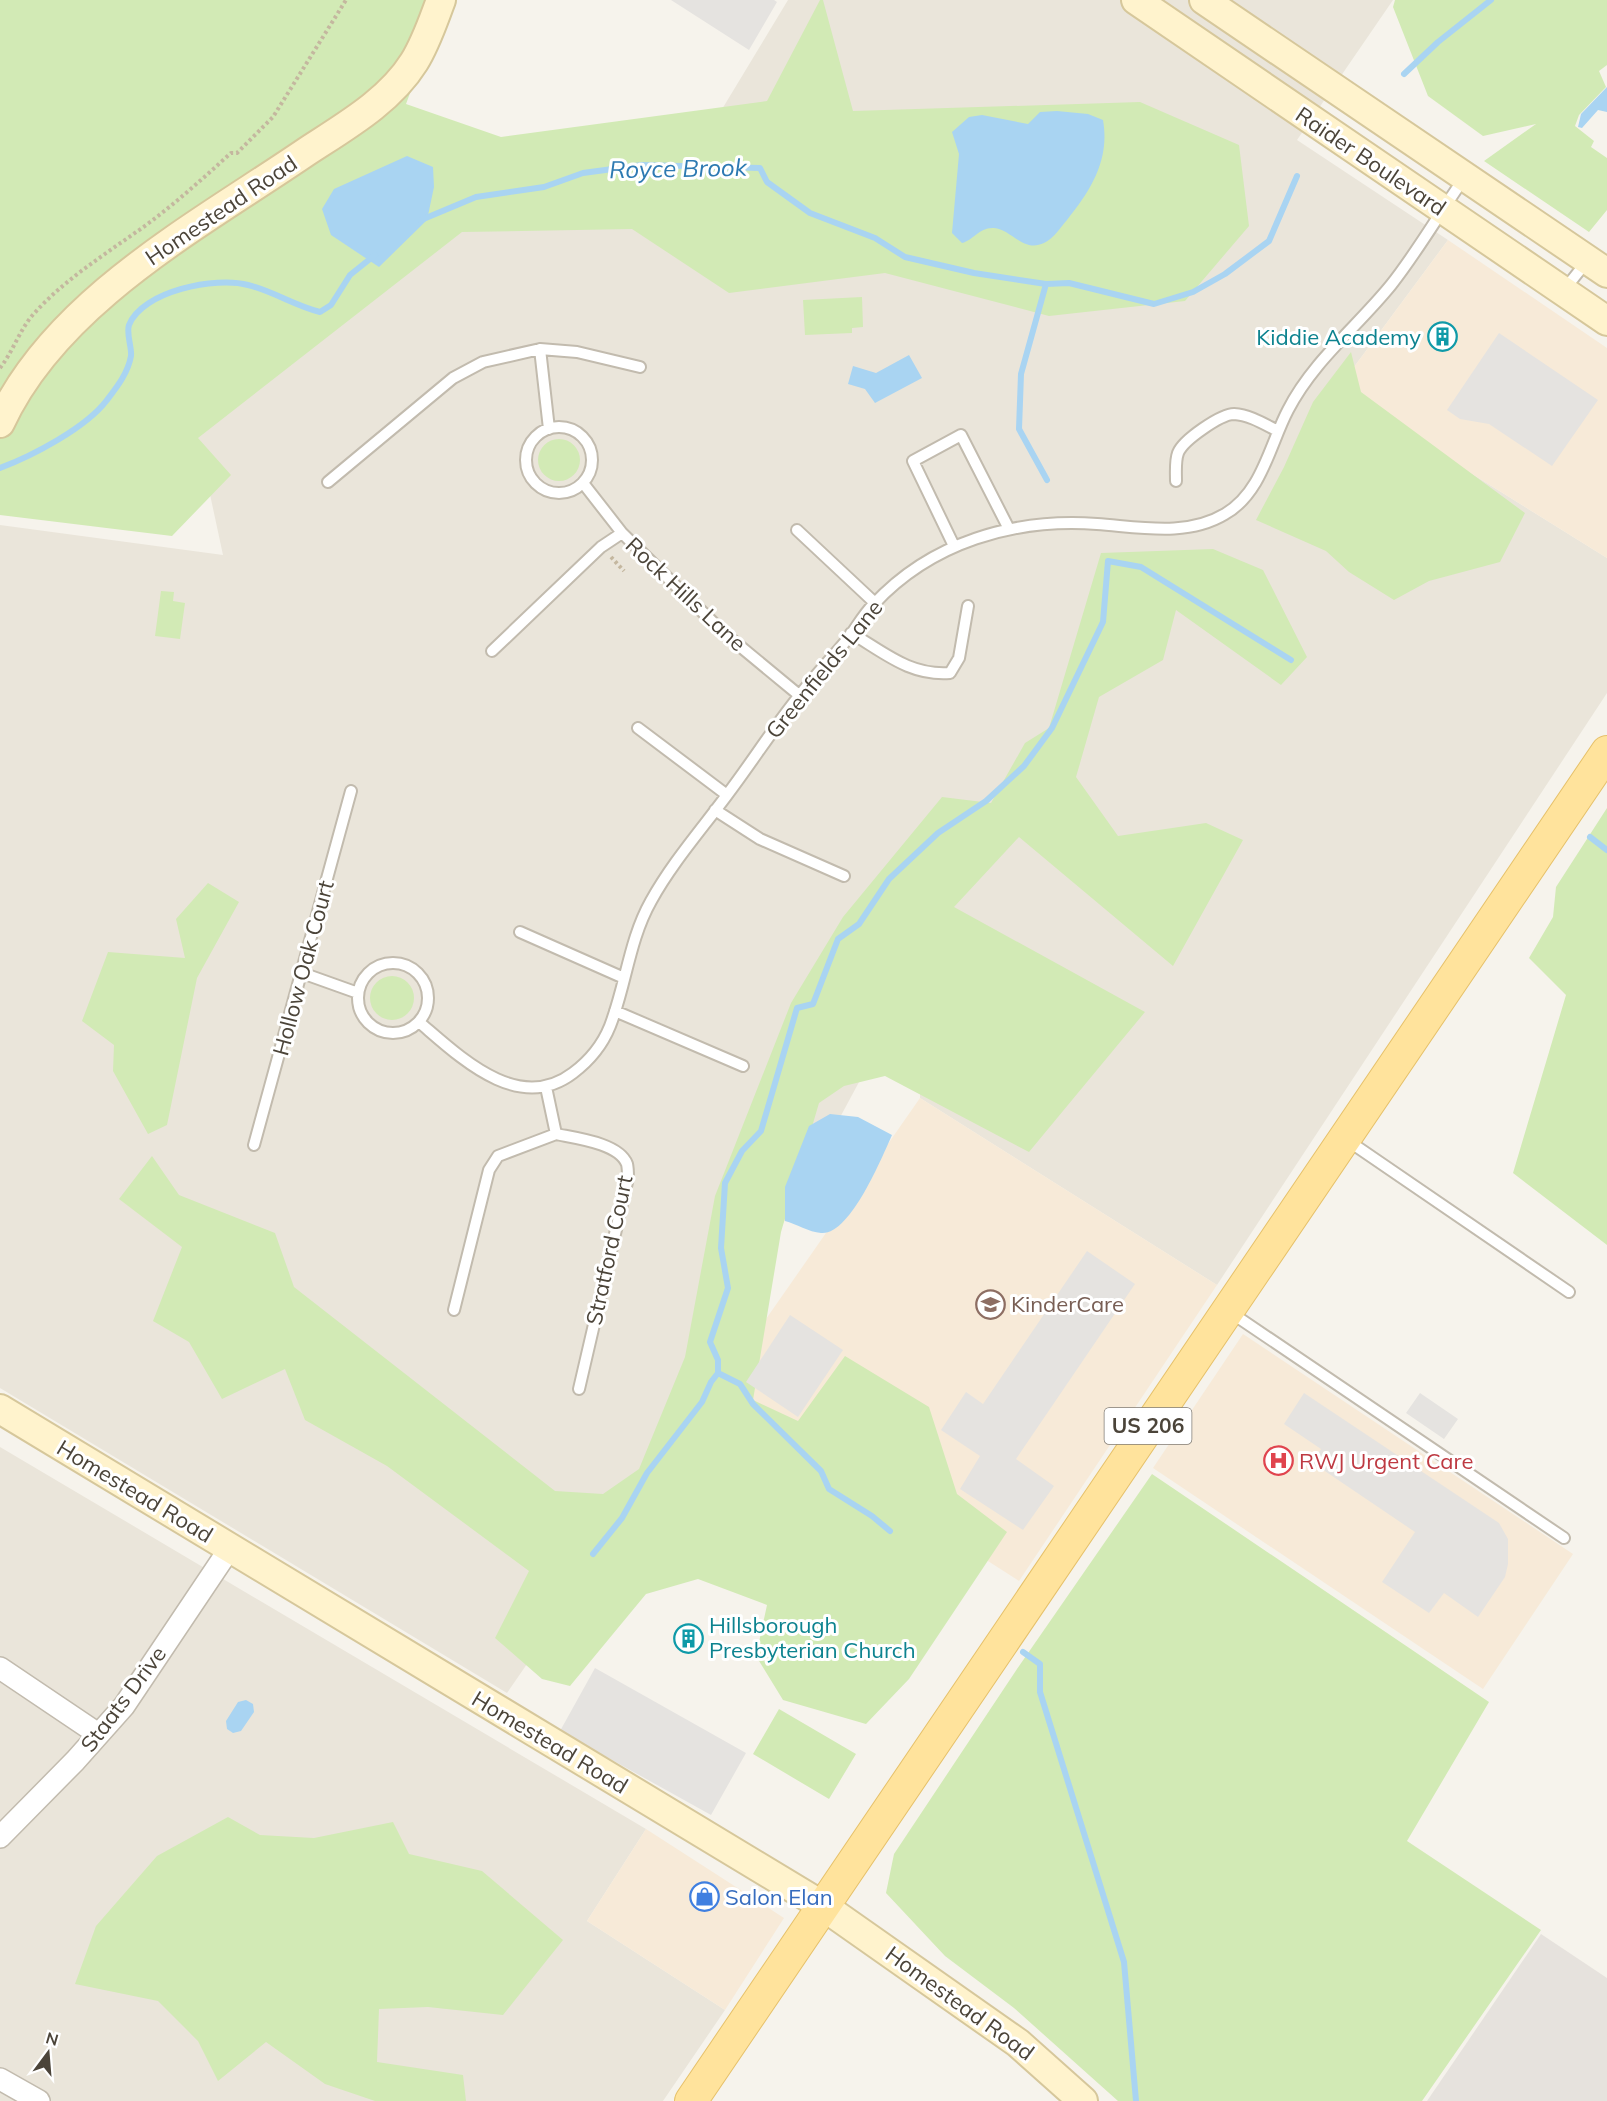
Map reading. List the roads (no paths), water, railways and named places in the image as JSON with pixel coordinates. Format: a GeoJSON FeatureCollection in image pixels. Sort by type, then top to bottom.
{"type":"FeatureCollection","features":[{"type":"Feature","properties":{"kind":"main road","name":"US 206"},"geometry":{"type":"LineString","coordinates":[[691,2101],[1607,753]]}},
{"type":"Feature","properties":{"kind":"street","name":"Homestead Road"},"geometry":{"type":"LineString","coordinates":[[1,420],[33,368],[60,334],[110,288],[355,119],[390,90],[413,63],[428,34],[441,0]]}},
{"type":"Feature","properties":{"kind":"street","name":"Raider Boulevard"},"geometry":{"type":"LineString","coordinates":[[1204,0],[1598,266]]}},
{"type":"Feature","properties":{"kind":"street","name":"Raider Boulevard"},"geometry":{"type":"LineString","coordinates":[[1151,7],[1607,321]]}},
{"type":"Feature","properties":{"kind":"street","name":"Homestead Road"},"geometry":{"type":"LineString","coordinates":[[0,1409],[823,1906],[1009,2036],[1083,2101]]}},
{"type":"Feature","properties":{"kind":"street","name":"Staats Drive"},"geometry":{"type":"LineString","coordinates":[[0,1837],[55,1782],[124,1706],[230,1548]]}},
{"type":"Feature","properties":{"kind":"street"},"geometry":{"type":"LineString","coordinates":[[0,1668],[98,1734]]}},
{"type":"Feature","properties":{"kind":"street"},"geometry":{"type":"LineString","coordinates":[[0,2079],[39,2101]]}},
{"type":"Feature","properties":{"kind":"lane","name":"Greenfields Lane"},"geometry":{"type":"LineString","coordinates":[[546,1088],[565,1079],[587,1062],[602,1043],[615,1011],[635,936],[649,904],[670,868],[727,795],[799,695],[875,603],[918,568],[954,546],[1008,529],[1075,522],[1166,529],[1200,526],[1228,513],[1246,497],[1306,380],[1392,285],[1465,177]]}},
{"type":"Feature","properties":{"kind":"lane"},"geometry":{"type":"LineString","coordinates":[[1563,291],[1598,266]]}},
{"type":"Feature","properties":{"kind":"lane"},"geometry":{"type":"LineString","coordinates":[[540,349],[549,429]]}},
{"type":"Feature","properties":{"kind":"lane"},"geometry":{"type":"LineString","coordinates":[[328,482],[453,378],[483,362],[540,349],[577,352],[640,368]]}},
{"type":"Feature","properties":{"kind":"lane"},"geometry":{"type":"LineString","coordinates":[[1176,480],[1177,456],[1182,445],[1217,420],[1231,414],[1245,416],[1278,431]]}},
{"type":"Feature","properties":{"kind":"lane"},"geometry":{"type":"LineString","coordinates":[[569,428],[586,440],[592,460],[591,470],[583,483],[570,492],[558,493],[537,485],[526,465],[531,442],[549,429],[569,428]]}},
{"type":"Feature","properties":{"kind":"lane"},"geometry":{"type":"LineString","coordinates":[[954,546],[913,461],[961,435],[1008,529]]}},
{"type":"Feature","properties":{"kind":"lane","name":"Rock Hills Lane"},"geometry":{"type":"LineString","coordinates":[[583,483],[622,533],[724,633],[799,695]]}},
{"type":"Feature","properties":{"kind":"lane"},"geometry":{"type":"LineString","coordinates":[[797,530],[875,603]]}},
{"type":"Feature","properties":{"kind":"lane"},"geometry":{"type":"LineString","coordinates":[[492,651],[601,547],[622,533]]}},
{"type":"Feature","properties":{"kind":"lane"},"geometry":{"type":"LineString","coordinates":[[851,633],[894,660],[930,674],[951,673],[959,658],[968,606]]}},
{"type":"Feature","properties":{"kind":"lane"},"geometry":{"type":"LineString","coordinates":[[638,728],[727,795]]}},
{"type":"Feature","properties":{"kind":"lane","name":"Hollow Oak Court"},"geometry":{"type":"LineString","coordinates":[[254,1145],[351,791]]}},
{"type":"Feature","properties":{"kind":"lane"},"geometry":{"type":"LineString","coordinates":[[715,810],[760,839],[844,876]]}},
{"type":"Feature","properties":{"kind":"lane"},"geometry":{"type":"LineString","coordinates":[[520,932],[624,978]]}},
{"type":"Feature","properties":{"kind":"lane"},"geometry":{"type":"LineString","coordinates":[[391,963],[409,966],[423,978],[428,988],[427,1007],[419,1022],[399,1033],[378,1030],[362,1014],[358,993],[369,971],[379,965],[391,963]]}},
{"type":"Feature","properties":{"kind":"lane"},"geometry":{"type":"LineString","coordinates":[[302,973],[358,993]]}},
{"type":"Feature","properties":{"kind":"lane"},"geometry":{"type":"LineString","coordinates":[[615,1011],[743,1066]]}},
{"type":"Feature","properties":{"kind":"lane"},"geometry":{"type":"LineString","coordinates":[[419,1022],[474,1069],[492,1079],[517,1085],[546,1088],[556,1134],[498,1156],[489,1170],[454,1310]]}},
{"type":"Feature","properties":{"kind":"lane","name":"Stratford Court"},"geometry":{"type":"LineString","coordinates":[[556,1134],[602,1145],[618,1152],[627,1163],[628,1178],[579,1389]]}},
{"type":"Feature","properties":{"kind":"lane"},"geometry":{"type":"LineString","coordinates":[[1345,1138],[1569,1292]]}},
{"type":"Feature","properties":{"kind":"lane"},"geometry":{"type":"LineString","coordinates":[[1227,1310],[1564,1538]]}},
{"type":"Feature","properties":{"kind":"water"},"geometry":{"type":"Polygon","coordinates":[[[1607,87],[1607,112],[1598,110],[1582,128],[1578,127],[1581,114],[1607,87]]]}},
{"type":"Feature","properties":{"kind":"water"},"geometry":{"type":"Polygon","coordinates":[[[1040,112],[1088,114],[1103,120],[1104,148],[1101,161],[1091,186],[1076,209],[1054,236],[1044,243],[1030,245],[1000,229],[989,228],[962,243],[952,233],[959,154],[952,132],[969,117],[982,115],[1028,124],[1040,112]]]}},
{"type":"Feature","properties":{"kind":"water"},"geometry":{"type":"Polygon","coordinates":[[[407,156],[433,167],[434,187],[427,220],[379,267],[331,235],[322,209],[334,189],[407,156]]]}},
{"type":"Feature","properties":{"kind":"water"},"geometry":{"type":"Polygon","coordinates":[[[909,355],[922,378],[875,403],[865,389],[848,384],[853,366],[876,373],[909,355]]]}},
{"type":"Feature","properties":{"kind":"water"},"geometry":{"type":"Polygon","coordinates":[[[830,1114],[858,1117],[892,1135],[873,1176],[854,1209],[832,1231],[821,1233],[785,1221],[785,1187],[809,1126],[830,1114]]]}},
{"type":"Feature","properties":{"kind":"water"},"geometry":{"type":"Polygon","coordinates":[[[246,1700],[253,1704],[254,1712],[241,1731],[233,1733],[227,1729],[226,1721],[238,1702],[246,1700]]]}},
{"type":"Feature","properties":{"kind":"waterway","name":"Royce Brook"},"geometry":{"type":"LineString","coordinates":[[1404,74],[1438,42],[1491,0]]}},
{"type":"Feature","properties":{"kind":"waterway","name":"Royce Brook"},"geometry":{"type":"LineString","coordinates":[[421,220],[476,197],[544,187],[583,173],[642,165],[760,168],[767,182],[810,213],[875,238],[905,257],[974,273],[1046,284],[1069,283],[1154,304],[1193,292],[1225,274],[1269,241],[1297,176]]}},
{"type":"Feature","properties":{"kind":"waterway","name":"Royce Brook"},"geometry":{"type":"LineString","coordinates":[[0,468],[58,440],[98,410],[125,374],[131,356],[129,325],[137,313],[149,303],[181,289],[200,285],[234,283],[257,288],[320,312],[331,305],[350,275],[375,255]]}},
{"type":"Feature","properties":{"kind":"waterway"},"geometry":{"type":"LineString","coordinates":[[1046,284],[1021,374],[1019,429],[1047,480]]}},
{"type":"Feature","properties":{"kind":"waterway"},"geometry":{"type":"LineString","coordinates":[[593,1554],[622,1518],[647,1473],[702,1402],[718,1373],[718,1360],[710,1342],[728,1288],[721,1248],[725,1183],[742,1151],[761,1131],[797,1008],[813,1004],[838,939],[859,924],[889,879],[938,833],[986,801],[1024,766],[1052,728],[1103,622],[1108,561],[1141,567],[1291,660]]}},
{"type":"Feature","properties":{"kind":"waterway"},"geometry":{"type":"LineString","coordinates":[[1590,837],[1607,850]]}},
{"type":"Feature","properties":{"kind":"waterway"},"geometry":{"type":"LineString","coordinates":[[718,1373],[740,1384],[753,1404],[821,1471],[829,1489],[872,1516],[890,1531]]}},
{"type":"Feature","properties":{"kind":"waterway"},"geometry":{"type":"LineString","coordinates":[[1023,1652],[1040,1664],[1040,1692],[1124,1962],[1136,2101]]}},
{"type":"Feature","properties":{"kind":"place","name":"Kiddie Academy"},"geometry":{"type":"Point","coordinates":[1442,337]}},
{"type":"Feature","properties":{"kind":"place","name":"KinderCare"},"geometry":{"type":"Point","coordinates":[990,1304]}},
{"type":"Feature","properties":{"kind":"place","name":"RWJ Urgent Care"},"geometry":{"type":"Point","coordinates":[1278,1461]}},
{"type":"Feature","properties":{"kind":"place","name":"Hillsborough Presbyterian Church"},"geometry":{"type":"Point","coordinates":[688,1638]}},
{"type":"Feature","properties":{"kind":"place","name":"Salon Elan"},"geometry":{"type":"Point","coordinates":[704,1897]}}]}
